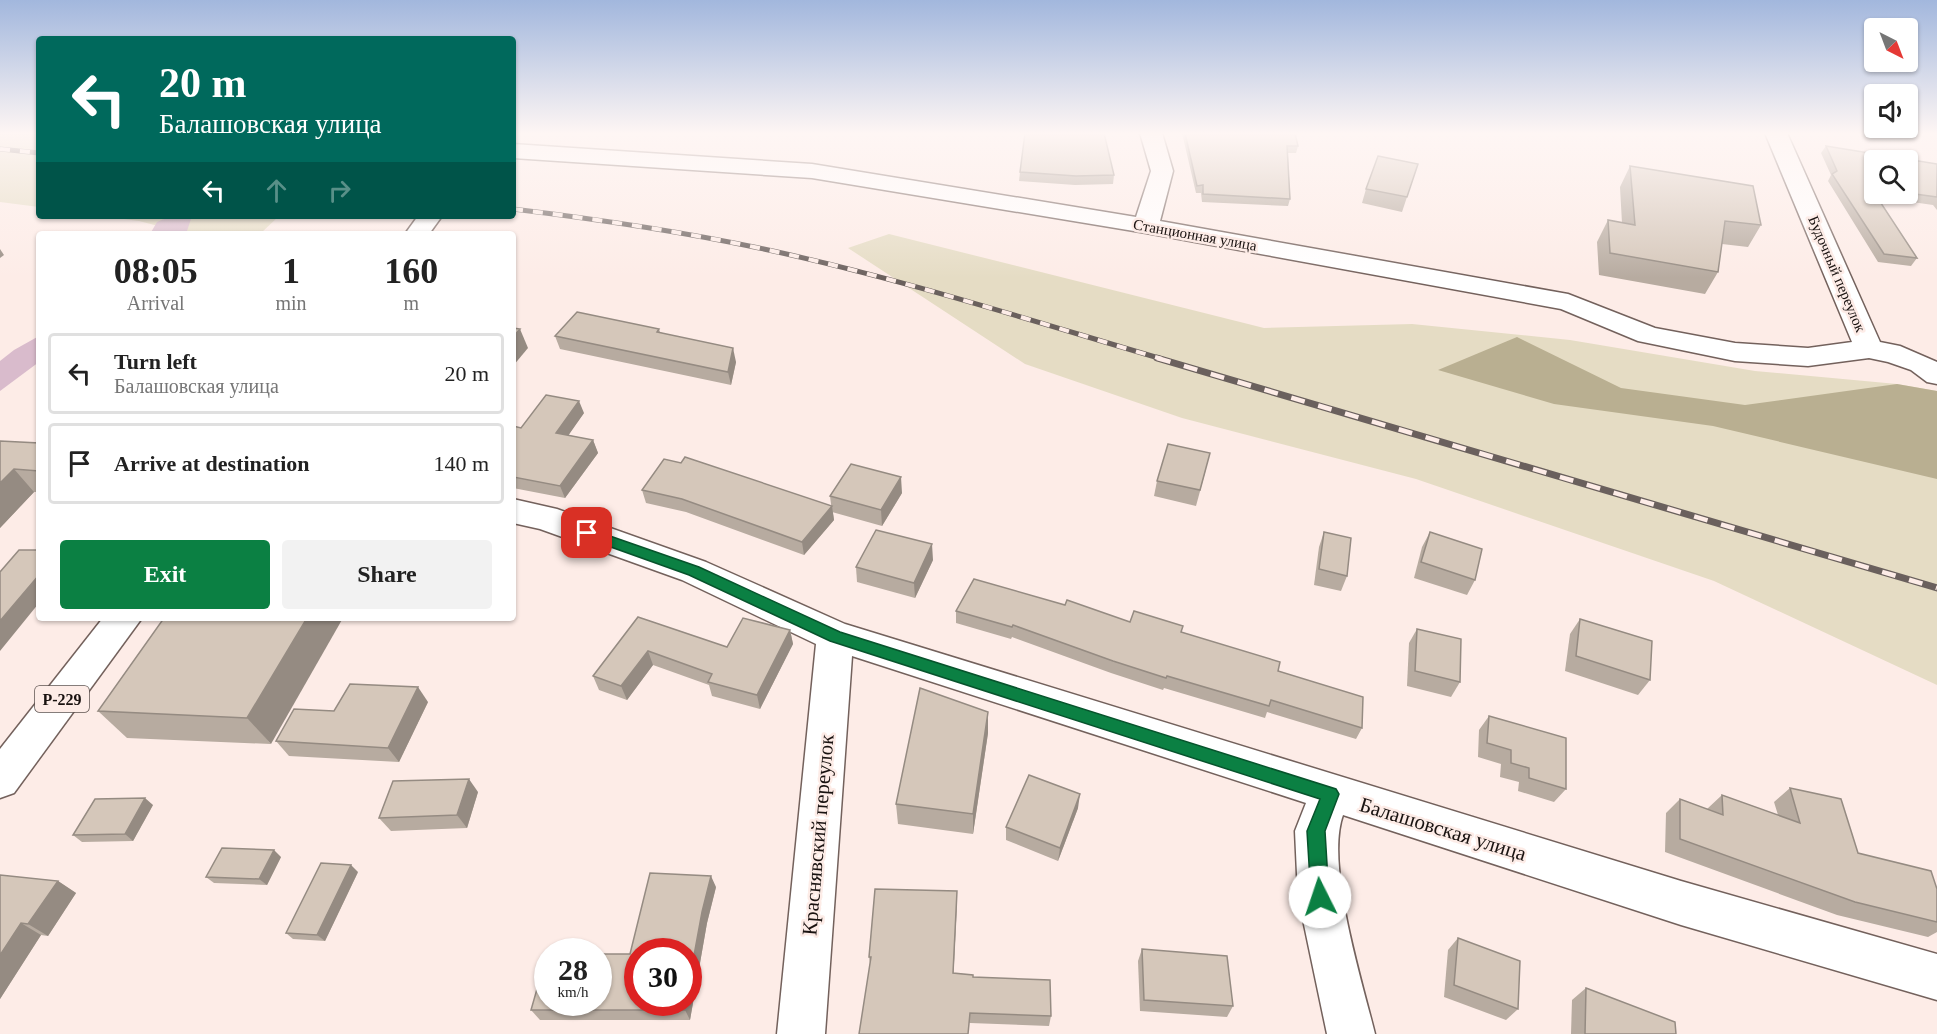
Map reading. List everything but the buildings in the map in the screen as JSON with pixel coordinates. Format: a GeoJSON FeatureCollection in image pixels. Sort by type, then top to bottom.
{"type":"FeatureCollection","features":[{"type":"Feature","properties":{"kind":"street","name":"Станционная улица"},"geometry":{"type":"LineString","coordinates":[[874,181],[1146,226],[1568,302],[1647,335],[1735,352],[1808,357],[1869,349],[1937,360]]}},
{"type":"Feature","properties":{"kind":"street"},"geometry":{"type":"LineString","coordinates":[[1146,226],[1159,181]]}},
{"type":"Feature","properties":{"kind":"street","name":"Будочный переулок"},"geometry":{"type":"LineString","coordinates":[[1797,181],[1869,349]]}},
{"type":"Feature","properties":{"kind":"street","name":"Станционная улица"},"geometry":{"type":"LineString","coordinates":[[1869,349],[1895,354],[1921,364],[1937,375]]}},
{"type":"Feature","properties":{"kind":"street","name":"Балашовская улица"},"geometry":{"type":"LineString","coordinates":[[516,512],[545,518],[694,571],[835,636],[1681,903],[1937,977]]}},
{"type":"Feature","properties":{"kind":"street","name":"Р-229"},"geometry":{"type":"LineString","coordinates":[[0,780],[122,621]]}},
{"type":"Feature","properties":{"kind":"street","name":"Краснявский переулок"},"geometry":{"type":"LineString","coordinates":[[801,1034],[835,636]]}},
{"type":"Feature","properties":{"kind":"street"},"geometry":{"type":"LineString","coordinates":[[1330,794],[1316,831],[1320,897],[1351,1034]]}},
{"type":"Feature","properties":{"kind":"shaded area"},"geometry":{"type":"Polygon","coordinates":[[[0,181],[36,181],[36,207],[0,202],[0,181]]]}},
{"type":"Feature","properties":{"kind":"shaded area"},"geometry":{"type":"Polygon","coordinates":[[[124,219],[276,219],[263,231],[177,231],[124,219]]]}},
{"type":"Feature","properties":{"kind":"shaded area"},"geometry":{"type":"Polygon","coordinates":[[[164,219],[191,219],[187,231],[152,231],[157,222],[164,219]]]}},
{"type":"Feature","properties":{"kind":"shaded area"},"geometry":{"type":"Polygon","coordinates":[[[889,234],[1264,328],[1412,324],[1570,340],[1755,371],[1897,384],[1937,391],[1937,685],[1714,581],[1416,479],[1182,418],[1025,364],[848,248],[889,234]]]}},
{"type":"Feature","properties":{"kind":"shaded area"},"geometry":{"type":"Polygon","coordinates":[[[1517,337],[1621,388],[1745,405],[1897,384],[1937,391],[1937,479],[1713,426],[1554,404],[1438,370],[1517,337]]]}},
{"type":"Feature","properties":{"kind":"shaded area"},"geometry":{"type":"Polygon","coordinates":[[[36,338],[36,364],[0,391],[0,361],[36,338]]]}},
{"type":"Feature","properties":{"kind":"railway"},"geometry":{"type":"LineString","coordinates":[[516,209],[667,231],[810,259],[962,300],[1162,359]]}},
{"type":"Feature","properties":{"kind":"railway"},"geometry":{"type":"LineString","coordinates":[[1157,358],[1937,588]]}},
{"type":"Feature","properties":{"kind":"route"},"geometry":{"type":"LineString","coordinates":[[587,533],[694,571],[835,636],[1330,794],[1316,831],[1320,897]]}}]}
